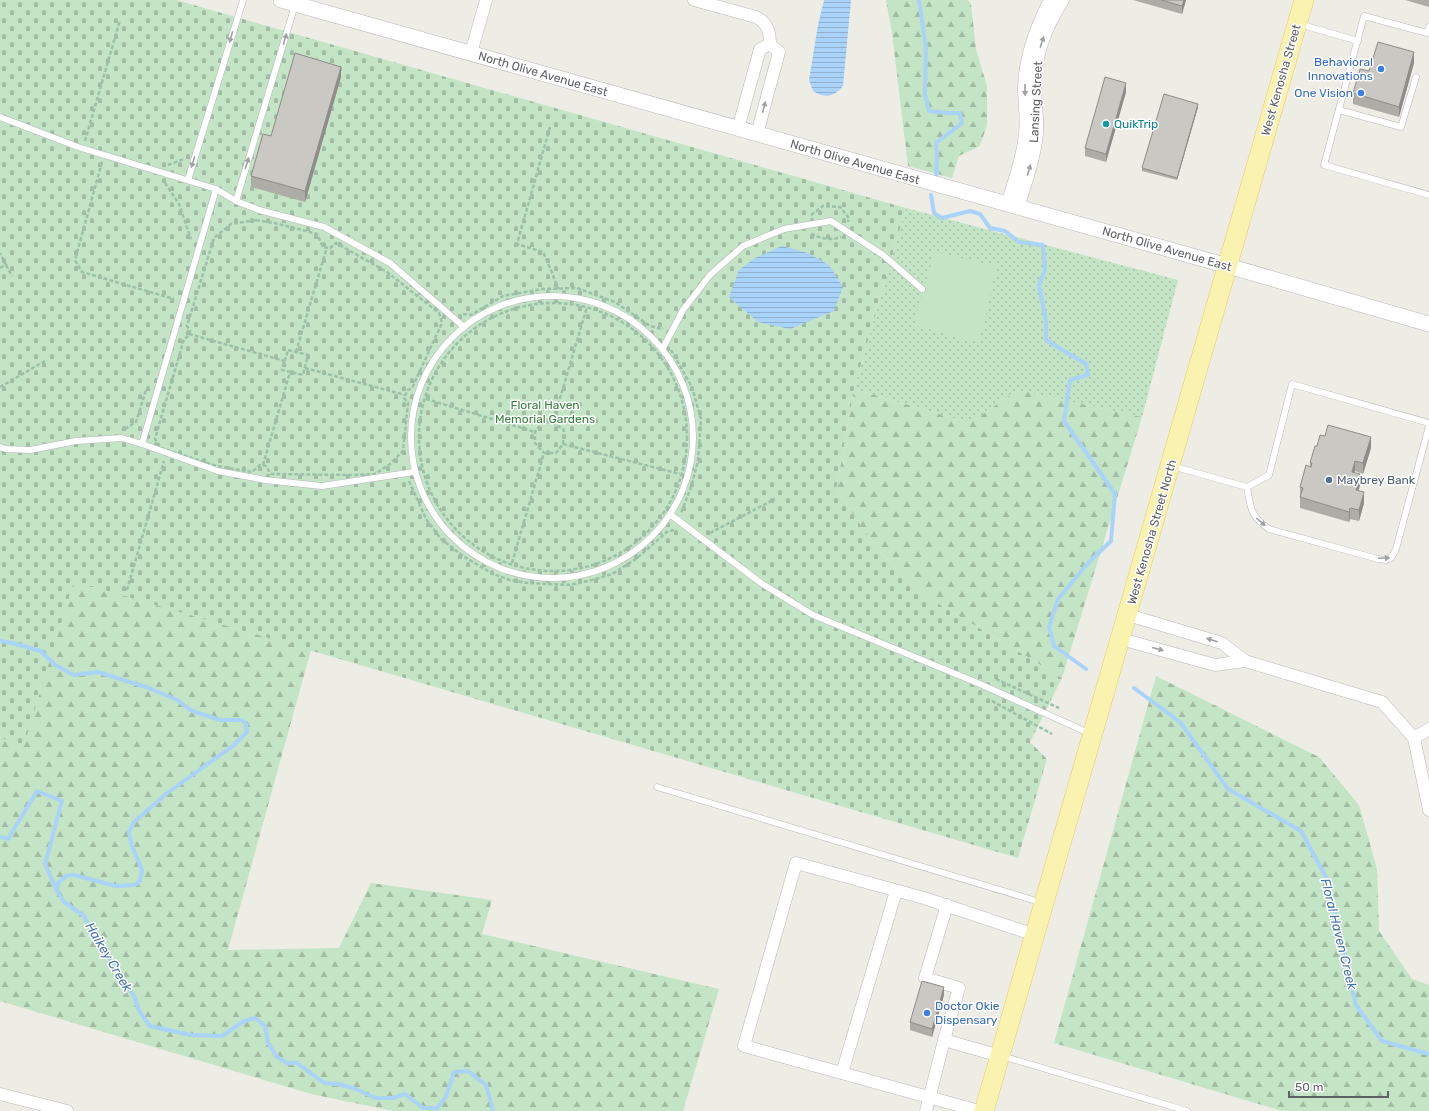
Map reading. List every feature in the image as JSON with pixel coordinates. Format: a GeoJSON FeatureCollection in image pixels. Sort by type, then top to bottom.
{"type":"FeatureCollection","features":[{"type":"Feature","properties":{"kind":"main road","name":"West Kenosha Street"},"geometry":{"type":"LineString","coordinates":[[1258,160],[1304,0]]}},
{"type":"Feature","properties":{"kind":"main road","name":"West Kenosha Street North"},"geometry":{"type":"LineString","coordinates":[[1044,904],[1258,160]]}},
{"type":"Feature","properties":{"kind":"main road"},"geometry":{"type":"LineString","coordinates":[[984,1111],[1044,904]]}},
{"type":"Feature","properties":{"kind":"street"},"geometry":{"type":"LineString","coordinates":[[470,53],[486,0]]}},
{"type":"Feature","properties":{"kind":"street"},"geometry":{"type":"LineString","coordinates":[[694,0],[721,4],[756,17],[763,21],[767,26],[770,34],[770,44],[779,52],[756,134]]}},
{"type":"Feature","properties":{"kind":"street","name":"Lansing Street"},"geometry":{"type":"LineString","coordinates":[[1012,206],[1025,133],[1024,87],[1027,61],[1033,38],[1050,0]]}},
{"type":"Feature","properties":{"kind":"street","name":"Lansing Street"},"geometry":{"type":"LineString","coordinates":[[1012,206],[1033,154],[1037,134],[1035,87],[1037,62],[1042,40],[1063,0]]}},
{"type":"Feature","properties":{"kind":"street","name":"North Olive Avenue East"},"geometry":{"type":"LineString","coordinates":[[288,2],[1228,266],[1429,324]]}},
{"type":"Feature","properties":{"kind":"street"},"geometry":{"type":"LineString","coordinates":[[738,129],[760,49],[770,44]]}},
{"type":"Feature","properties":{"kind":"street"},"geometry":{"type":"LineString","coordinates":[[753,75],[771,80]]}},
{"type":"Feature","properties":{"kind":"street"},"geometry":{"type":"LineString","coordinates":[[1128,615],[1222,643],[1245,661],[1382,702],[1414,738],[1429,810]]}},
{"type":"Feature","properties":{"kind":"street"},"geometry":{"type":"LineString","coordinates":[[1121,639],[1215,665],[1245,661]]}},
{"type":"Feature","properties":{"kind":"street"},"geometry":{"type":"LineString","coordinates":[[1414,738],[1429,728]]}},
{"type":"Feature","properties":{"kind":"street"},"geometry":{"type":"LineString","coordinates":[[979,1111],[744,1046],[796,863],[946,906],[1035,935]]}},
{"type":"Feature","properties":{"kind":"street"},"geometry":{"type":"LineString","coordinates":[[842,1073],[896,891]]}},
{"type":"Feature","properties":{"kind":"street"},"geometry":{"type":"LineString","coordinates":[[926,1111],[959,988],[925,978],[946,906]]}},
{"type":"Feature","properties":{"kind":"street"},"geometry":{"type":"LineString","coordinates":[[944,1040],[1000,1056]]}},
{"type":"Feature","properties":{"kind":"street"},"geometry":{"type":"LineString","coordinates":[[0,1094],[67,1111]]}},
{"type":"Feature","properties":{"kind":"lane"},"geometry":{"type":"LineString","coordinates":[[188,180],[243,0]]}},
{"type":"Feature","properties":{"kind":"lane"},"geometry":{"type":"LineString","coordinates":[[236,201],[288,2]]}},
{"type":"Feature","properties":{"kind":"lane"},"geometry":{"type":"LineString","coordinates":[[1429,27],[1427,33],[1364,16],[1324,165],[1429,195]]}},
{"type":"Feature","properties":{"kind":"lane"},"geometry":{"type":"LineString","coordinates":[[1297,23],[1358,40]]}},
{"type":"Feature","properties":{"kind":"lane"},"geometry":{"type":"LineString","coordinates":[[1339,110],[1401,127],[1416,77]]}},
{"type":"Feature","properties":{"kind":"lane"},"geometry":{"type":"LineString","coordinates":[[0,117],[78,147],[216,189],[236,201],[258,210],[324,227],[390,263],[464,327]]}},
{"type":"Feature","properties":{"kind":"lane"},"geometry":{"type":"LineString","coordinates":[[142,444],[216,189]]}},
{"type":"Feature","properties":{"kind":"lane"},"geometry":{"type":"LineString","coordinates":[[663,348],[683,310],[710,275],[743,246],[784,229],[831,221],[883,255],[922,289]]}},
{"type":"Feature","properties":{"kind":"lane"},"geometry":{"type":"LineString","coordinates":[[556,296],[587,300],[616,310],[641,327],[663,348],[685,387],[694,430],[689,474],[671,515],[648,543],[618,563],[584,576],[548,580],[513,574],[480,560],[452,538],[430,509],[414,472],[411,433],[419,391],[439,353],[464,327],[496,307],[526,298],[556,296]]}},
{"type":"Feature","properties":{"kind":"lane"},"geometry":{"type":"LineString","coordinates":[[1170,465],[1247,487],[1269,475],[1292,384],[1429,423]]}},
{"type":"Feature","properties":{"kind":"lane"},"geometry":{"type":"LineString","coordinates":[[1247,487],[1253,514],[1260,523],[1270,529],[1386,560],[1391,558],[1396,548],[1429,426]]}},
{"type":"Feature","properties":{"kind":"lane"},"geometry":{"type":"LineString","coordinates":[[0,447],[6,450],[30,450],[76,441],[122,438],[218,471],[265,480],[322,486],[414,472]]}},
{"type":"Feature","properties":{"kind":"lane"},"geometry":{"type":"LineString","coordinates":[[671,515],[761,583],[813,615],[980,684],[1092,735]]}},
{"type":"Feature","properties":{"kind":"lane"},"geometry":{"type":"LineString","coordinates":[[657,787],[1044,904]]}},
{"type":"Feature","properties":{"kind":"lane"},"geometry":{"type":"LineString","coordinates":[[1000,1056],[1187,1111]]}},
{"type":"Feature","properties":{"kind":"path"},"geometry":{"type":"LineString","coordinates":[[84,144],[120,20]]}},
{"type":"Feature","properties":{"kind":"path"},"geometry":{"type":"LineString","coordinates":[[550,127],[517,244],[543,252],[558,289]]}},
{"type":"Feature","properties":{"kind":"path"},"geometry":{"type":"LineString","coordinates":[[164,164],[170,165],[187,159]]}},
{"type":"Feature","properties":{"kind":"path"},"geometry":{"type":"LineString","coordinates":[[102,160],[75,260],[82,272],[174,299],[172,306]]}},
{"type":"Feature","properties":{"kind":"path"},"geometry":{"type":"LineString","coordinates":[[164,181],[179,204],[192,238],[189,246]]}},
{"type":"Feature","properties":{"kind":"path"},"geometry":{"type":"LineString","coordinates":[[808,217],[823,206],[840,207],[849,218],[848,224]]}},
{"type":"Feature","properties":{"kind":"path"},"geometry":{"type":"LineString","coordinates":[[256,220],[279,224],[317,234],[323,247],[330,248],[336,243],[388,272],[439,313],[442,323],[412,388],[408,390],[405,395],[404,398],[408,403],[403,450],[390,464],[375,474],[353,475],[271,474],[266,466],[263,465],[260,465],[252,472],[217,466],[161,448],[155,439],[184,339],[188,336],[190,331],[187,326],[214,238],[231,224],[256,220]]}},
{"type":"Feature","properties":{"kind":"path"},"geometry":{"type":"LineString","coordinates":[[810,233],[834,240],[847,235]]}},
{"type":"Feature","properties":{"kind":"path"},"geometry":{"type":"LineString","coordinates":[[296,352],[327,247]]}},
{"type":"Feature","properties":{"kind":"path"},"geometry":{"type":"LineString","coordinates":[[0,254],[12,276]]}},
{"type":"Feature","properties":{"kind":"path"},"geometry":{"type":"LineString","coordinates":[[0,268],[6,265]]}},
{"type":"Feature","properties":{"kind":"path"},"geometry":{"type":"LineString","coordinates":[[458,313],[471,315],[503,296],[542,289],[576,288],[615,302],[650,326],[662,329],[666,324]]}},
{"type":"Feature","properties":{"kind":"path"},"geometry":{"type":"LineString","coordinates":[[433,386],[426,399],[416,430],[419,470],[435,505],[452,528],[474,546],[518,566],[564,573],[607,563],[642,538],[673,497],[683,460],[687,418],[674,376],[655,348],[621,320],[587,307],[556,300],[522,304],[489,318],[454,348],[444,367]]}},
{"type":"Feature","properties":{"kind":"path"},"geometry":{"type":"LineString","coordinates":[[553,422],[587,307]]}},
{"type":"Feature","properties":{"kind":"path"},"geometry":{"type":"LineString","coordinates":[[189,334],[285,361]]}},
{"type":"Feature","properties":{"kind":"path"},"geometry":{"type":"LineString","coordinates":[[671,349],[692,387],[701,419],[698,461],[691,487],[680,515]]}},
{"type":"Feature","properties":{"kind":"path"},"geometry":{"type":"LineString","coordinates":[[288,350],[308,355],[303,375],[282,370],[285,361],[288,350]]}},
{"type":"Feature","properties":{"kind":"path"},"geometry":{"type":"LineString","coordinates":[[0,386],[45,361]]}},
{"type":"Feature","properties":{"kind":"path"},"geometry":{"type":"LineString","coordinates":[[305,368],[405,395]]}},
{"type":"Feature","properties":{"kind":"path"},"geometry":{"type":"LineString","coordinates":[[263,465],[290,372]]}},
{"type":"Feature","properties":{"kind":"path"},"geometry":{"type":"LineString","coordinates":[[119,429],[126,429],[136,422],[147,387]]}},
{"type":"Feature","properties":{"kind":"path"},"geometry":{"type":"LineString","coordinates":[[426,399],[535,432]]}},
{"type":"Feature","properties":{"kind":"path"},"geometry":{"type":"LineString","coordinates":[[553,422],[564,430],[563,444],[556,452],[544,453],[534,443],[535,432],[542,423],[553,422]]}},
{"type":"Feature","properties":{"kind":"path"},"geometry":{"type":"LineString","coordinates":[[563,444],[680,474]]}},
{"type":"Feature","properties":{"kind":"path"},"geometry":{"type":"LineString","coordinates":[[512,563],[544,453]]}},
{"type":"Feature","properties":{"kind":"path"},"geometry":{"type":"LineString","coordinates":[[127,590],[164,459]]}},
{"type":"Feature","properties":{"kind":"path"},"geometry":{"type":"LineString","coordinates":[[403,480],[409,482],[426,519],[441,539],[463,556],[493,574],[510,580],[528,583],[570,585],[592,580],[612,574],[636,559],[668,531],[681,531]]}},
{"type":"Feature","properties":{"kind":"path"},"geometry":{"type":"LineString","coordinates":[[706,535],[775,498]]}},
{"type":"Feature","properties":{"kind":"path"},"geometry":{"type":"LineString","coordinates":[[993,678],[1059,708]]}},
{"type":"Feature","properties":{"kind":"path"},"geometry":{"type":"LineString","coordinates":[[991,701],[1052,734]]}},
{"type":"Feature","properties":{"kind":"green space","name":"Floral Haven Memorial Gardens"},"geometry":{"type":"Polygon","coordinates":[[[0,0],[176,0],[906,208],[854,389],[836,490],[876,547],[914,589],[1062,678],[1030,742],[1047,759],[1018,858],[74,581],[24,745],[0,738],[0,0]]]}},
{"type":"Feature","properties":{"kind":"green space"},"geometry":{"type":"Polygon","coordinates":[[[886,0],[968,0],[971,4],[976,49],[987,86],[987,125],[980,146],[959,156],[952,178],[908,166],[892,33],[886,0]]]}},
{"type":"Feature","properties":{"kind":"green space"},"geometry":{"type":"Polygon","coordinates":[[[906,208],[1178,280],[1142,417],[1017,390],[970,423],[854,389],[906,208]]]}},
{"type":"Feature","properties":{"kind":"green space"},"geometry":{"type":"Polygon","coordinates":[[[934,252],[997,266],[979,343],[914,325],[934,252]]]}},
{"type":"Feature","properties":{"kind":"green space"},"geometry":{"type":"Polygon","coordinates":[[[854,389],[970,423],[1017,390],[1142,417],[1062,678],[914,589],[876,547],[836,490],[854,389]]]}},
{"type":"Feature","properties":{"kind":"green space"},"geometry":{"type":"Polygon","coordinates":[[[74,580],[311,650],[228,950],[339,948],[371,883],[492,900],[482,934],[719,989],[683,1111],[393,1111],[311,1094],[0,1001],[0,738],[24,744],[74,580]]]}},
{"type":"Feature","properties":{"kind":"green space"},"geometry":{"type":"Polygon","coordinates":[[[1156,676],[1319,757],[1359,805],[1377,869],[1379,931],[1412,979],[1429,985],[1429,1111],[1282,1111],[1054,1043],[1156,676]]]}},
{"type":"Feature","properties":{"kind":"water"},"geometry":{"type":"Polygon","coordinates":[[[824,0],[851,0],[843,86],[836,93],[829,96],[817,94],[813,91],[809,80],[818,25],[824,0]]]}},
{"type":"Feature","properties":{"kind":"water"},"geometry":{"type":"Polygon","coordinates":[[[782,246],[808,253],[829,265],[843,287],[834,311],[790,329],[758,322],[729,297],[739,270],[755,258],[782,246]]]}},
{"type":"Feature","properties":{"kind":"building"},"geometry":{"type":"Polygon","coordinates":[[[1161,0],[1184,0],[1182,6],[1161,0]]]}},
{"type":"Feature","properties":{"kind":"building"},"geometry":{"type":"Polygon","coordinates":[[[1378,42],[1414,52],[1399,107],[1353,93],[1360,69],[1369,71],[1378,42]]]}},
{"type":"Feature","properties":{"kind":"building"},"geometry":{"type":"Polygon","coordinates":[[[295,53],[341,67],[305,191],[251,176],[263,134],[271,136],[295,53]]]}},
{"type":"Feature","properties":{"kind":"building","name":"QuikTrip"},"geometry":{"type":"Polygon","coordinates":[[[1105,77],[1126,83],[1106,154],[1085,148],[1105,77]]]}},
{"type":"Feature","properties":{"kind":"building","name":"QuikTrip"},"geometry":{"type":"Polygon","coordinates":[[[1164,94],[1198,104],[1177,178],[1142,168],[1164,94]]]}},
{"type":"Feature","properties":{"kind":"building","name":"Maybrey Bank"},"geometry":{"type":"Polygon","coordinates":[[[1328,425],[1371,437],[1363,463],[1355,461],[1352,472],[1360,474],[1356,490],[1364,492],[1359,510],[1350,508],[1349,512],[1300,497],[1303,488],[1300,487],[1306,465],[1311,467],[1312,463],[1310,463],[1315,446],[1317,446],[1320,435],[1325,436],[1328,425]]]}},
{"type":"Feature","properties":{"kind":"building","name":"Doctor Okie Dispensary"},"geometry":{"type":"Polygon","coordinates":[[[922,981],[944,987],[932,1029],[910,1022],[922,981]]]}},
{"type":"Feature","properties":{"kind":"waterway","name":"Floral Haven Creek"},"geometry":{"type":"LineString","coordinates":[[919,0],[926,48],[925,94],[929,111],[960,113],[962,123],[936,143],[936,177]]}},
{"type":"Feature","properties":{"kind":"waterway","name":"Floral Haven Creek"},"geometry":{"type":"LineString","coordinates":[[931,195],[934,213],[942,218],[970,211],[980,214],[990,228],[1005,231],[1019,242],[1043,245],[1045,270],[1039,285],[1046,321],[1046,340],[1086,364],[1088,375],[1070,380],[1064,421],[1115,494],[1111,541],[1089,562],[1058,599],[1049,627],[1054,646],[1086,669]]}},
{"type":"Feature","properties":{"kind":"waterway","name":"Haikey Creek"},"geometry":{"type":"LineString","coordinates":[[0,641],[41,651],[55,665],[74,675],[98,672],[149,688],[177,700],[192,711],[220,720],[242,720],[246,724],[247,732],[234,745],[166,794],[133,823],[129,832],[131,844],[142,870],[140,881],[135,885],[116,886],[74,875],[66,876],[58,883],[57,891],[64,902],[84,916],[91,930],[134,996],[139,1011],[150,1026],[191,1035],[222,1036],[244,1021],[255,1018],[265,1026],[268,1043],[277,1057],[287,1063],[297,1063],[324,1083],[338,1084],[353,1088],[376,1098],[393,1098],[405,1094],[423,1108],[437,1108],[446,1097],[454,1072],[468,1071],[486,1085],[493,1111]]}},
{"type":"Feature","properties":{"kind":"waterway","name":"Floral Haven Creek"},"geometry":{"type":"LineString","coordinates":[[1134,688],[1180,722],[1228,789],[1301,831],[1327,879],[1356,1005],[1382,1041],[1429,1054]]}},
{"type":"Feature","properties":{"kind":"waterway"},"geometry":{"type":"LineString","coordinates":[[0,837],[8,839],[37,791],[62,801],[45,864],[57,891]]}},
{"type":"Feature","properties":{"kind":"place","name":"Behavioral Innovations"},"geometry":{"type":"Point","coordinates":[1381,69]}},
{"type":"Feature","properties":{"kind":"place","name":"One Vision"},"geometry":{"type":"Point","coordinates":[1361,93]}},
{"type":"Feature","properties":{"kind":"place","name":"QuikTrip"},"geometry":{"type":"Point","coordinates":[1106,124]}},
{"type":"Feature","properties":{"kind":"place","name":"Maybrey Bank"},"geometry":{"type":"Point","coordinates":[1329,480]}},
{"type":"Feature","properties":{"kind":"place","name":"Doctor Okie Dispensary"},"geometry":{"type":"Point","coordinates":[927,1013]}}]}
